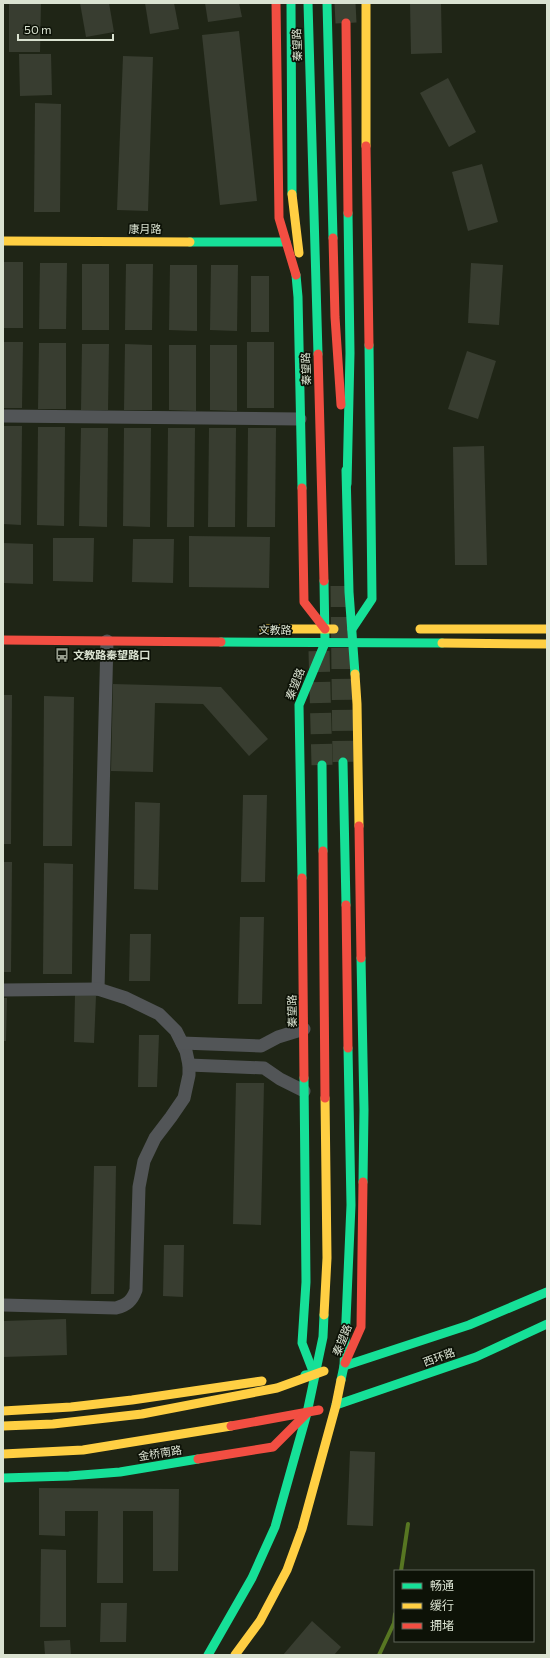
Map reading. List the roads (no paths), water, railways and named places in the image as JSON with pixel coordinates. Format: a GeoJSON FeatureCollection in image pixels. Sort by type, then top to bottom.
{"type":"FeatureCollection","features":[{"type":"Feature","properties":{"kind":"main road"},"geometry":{"type":"LineString","coordinates":[[276,3],[279,230],[286,242],[296,276],[298,297],[304,602],[325,629]]}},
{"type":"Feature","properties":{"kind":"main road"},"geometry":{"type":"LineString","coordinates":[[291,3],[292,191],[302,284],[318,362]]}},
{"type":"Feature","properties":{"kind":"main road","name":"秦望路"},"geometry":{"type":"LineString","coordinates":[[308,3],[325,629],[325,643],[299,705],[306,1282],[302,1343],[314,1374]]}},
{"type":"Feature","properties":{"kind":"main road","name":"秦望路"},"geometry":{"type":"LineString","coordinates":[[327,3],[335,317],[347,484],[349,592],[356,629],[353,642],[357,704],[364,1110],[361,1327],[344,1366]]}},
{"type":"Feature","properties":{"kind":"main road"},"geometry":{"type":"LineString","coordinates":[[356,629],[372,599],[365,59],[367,18],[366,3]]}},
{"type":"Feature","properties":{"kind":"main road"},"geometry":{"type":"LineString","coordinates":[[357,9],[360,20],[365,59]]}},
{"type":"Feature","properties":{"kind":"main road"},"geometry":{"type":"LineString","coordinates":[[346,23],[350,353],[347,484]]}},
{"type":"Feature","properties":{"kind":"main road","name":"康月路"},"geometry":{"type":"LineString","coordinates":[[3,241],[286,242]]}},
{"type":"Feature","properties":{"kind":"main road","name":"文教路"},"geometry":{"type":"LineString","coordinates":[[255,629],[356,629]]}},
{"type":"Feature","properties":{"kind":"main road"},"geometry":{"type":"LineString","coordinates":[[414,629],[547,630]]}},
{"type":"Feature","properties":{"kind":"main road","name":"文教路"},"geometry":{"type":"LineString","coordinates":[[3,640],[547,644]]}},
{"type":"Feature","properties":{"kind":"main road","name":"秦望路"},"geometry":{"type":"LineString","coordinates":[[235,1655],[260,1621],[287,1570],[302,1529],[336,1405],[344,1366],[351,1205],[343,762]]}},
{"type":"Feature","properties":{"kind":"main road","name":"秦望路"},"geometry":{"type":"LineString","coordinates":[[208,1655],[252,1578],[275,1527],[307,1413],[323,1337],[327,1258],[322,765]]}},
{"type":"Feature","properties":{"kind":"main road","name":"西环路"},"geometry":{"type":"LineString","coordinates":[[344,1366],[469,1325],[547,1292]]}},
{"type":"Feature","properties":{"kind":"main road","name":"西环路"},"geometry":{"type":"LineString","coordinates":[[336,1405],[476,1357],[547,1324]]}},
{"type":"Feature","properties":{"kind":"main road"},"geometry":{"type":"LineString","coordinates":[[3,1426],[53,1424],[142,1414],[277,1388],[314,1374],[344,1366]]}},
{"type":"Feature","properties":{"kind":"main road"},"geometry":{"type":"LineString","coordinates":[[3,1410],[71,1407],[124,1401],[314,1374]]}},
{"type":"Feature","properties":{"kind":"main road","name":"金桥南路"},"geometry":{"type":"LineString","coordinates":[[3,1454],[83,1450],[143,1442],[307,1413],[336,1405]]}},
{"type":"Feature","properties":{"kind":"main road","name":"金桥南路"},"geometry":{"type":"LineString","coordinates":[[3,1478],[69,1476],[120,1472],[273,1447],[307,1413]]}},
{"type":"Feature","properties":{"kind":"street"},"geometry":{"type":"LineString","coordinates":[[3,416],[300,419]]}},
{"type":"Feature","properties":{"kind":"street"},"geometry":{"type":"LineString","coordinates":[[98,989],[107,641]]}},
{"type":"Feature","properties":{"kind":"street"},"geometry":{"type":"LineString","coordinates":[[3,990],[98,989],[126,998],[159,1014],[176,1031],[186,1052],[189,1064],[189,1075],[184,1098],[155,1138],[144,1161],[139,1187],[136,1290],[134,1297],[123,1306],[116,1308],[3,1306]]}},
{"type":"Feature","properties":{"kind":"street"},"geometry":{"type":"LineString","coordinates":[[182,1043],[261,1046],[278,1037],[304,1029]]}},
{"type":"Feature","properties":{"kind":"street"},"geometry":{"type":"LineString","coordinates":[[189,1064],[264,1068],[280,1079],[304,1091]]}},
{"type":"Feature","properties":{"kind":"waterway"},"geometry":{"type":"LineString","coordinates":[[401,1570],[408,1524]]}},
{"type":"Feature","properties":{"kind":"waterway"},"geometry":{"type":"LineString","coordinates":[[379,1655],[394,1623]]}},
{"type":"Feature","properties":{"kind":"tunnel"},"geometry":{"type":"LineString","coordinates":[[345,3],[346,23]]}},
{"type":"Feature","properties":{"kind":"tunnel"},"geometry":{"type":"LineString","coordinates":[[341,586],[343,762]]}},
{"type":"Feature","properties":{"kind":"tunnel"},"geometry":{"type":"LineString","coordinates":[[319,651],[322,765]]}},
{"type":"Feature","properties":{"kind":"place","name":"文教路秦望路口"},"geometry":{"type":"Point","coordinates":[62,655]}}]}
